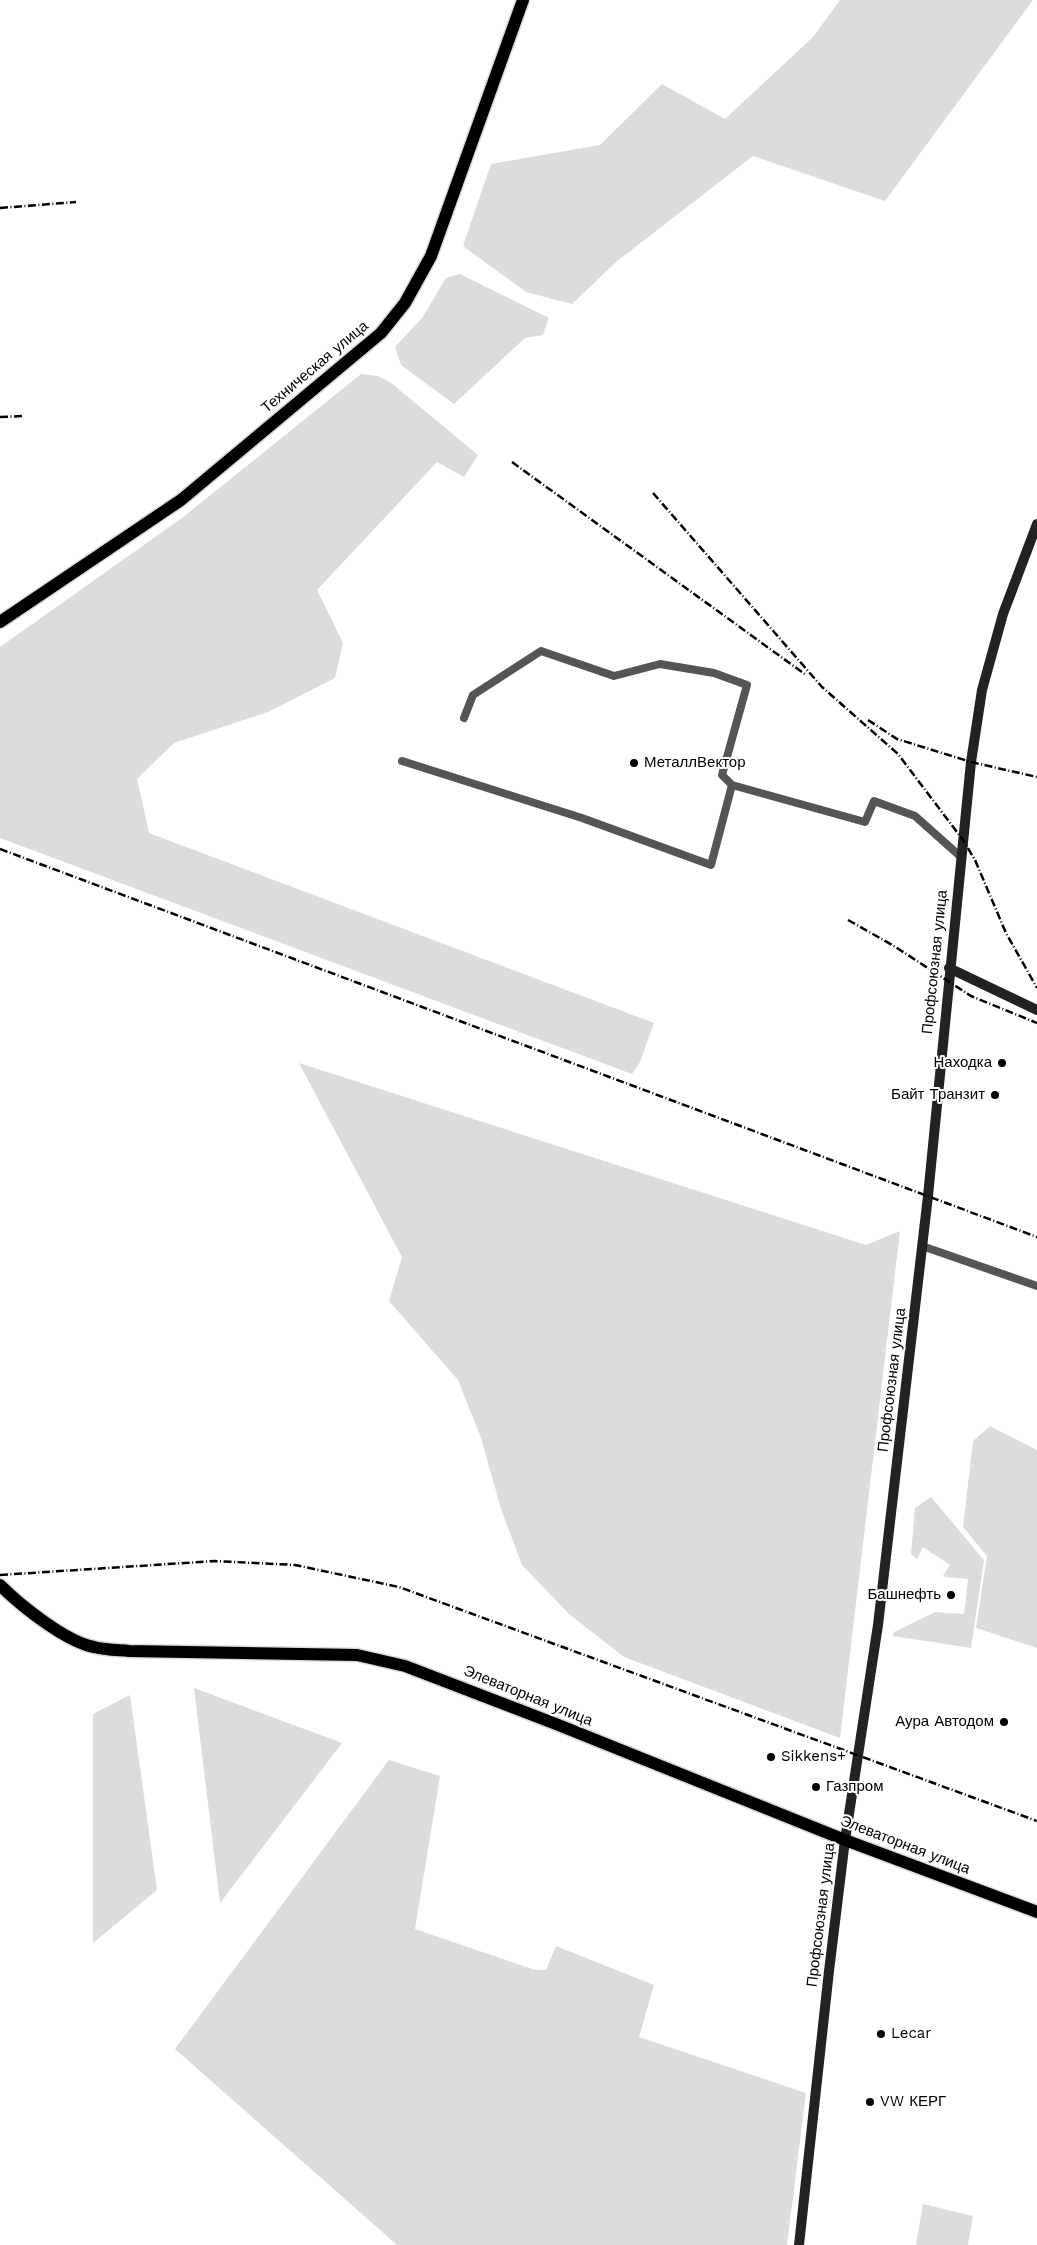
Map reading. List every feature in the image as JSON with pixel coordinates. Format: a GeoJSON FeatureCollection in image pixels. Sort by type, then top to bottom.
{"type":"FeatureCollection","features":[{"type":"Feature","properties":{"kind":"main road","name":"Техническая улица"},"geometry":{"type":"LineString","coordinates":[[0,622],[180,500],[381,333],[405,304],[431,256],[524,0]]}},
{"type":"Feature","properties":{"kind":"main road","name":"Профсоюзная улица"},"geometry":{"type":"LineString","coordinates":[[799,2245],[845,1840],[878,1625],[922,1246],[971,762],[982,690],[1003,614],[1037,524]]}},
{"type":"Feature","properties":{"kind":"main road"},"geometry":{"type":"LineString","coordinates":[[949,968],[1037,1010]]}},
{"type":"Feature","properties":{"kind":"main road","name":"Элеваторная улица"},"geometry":{"type":"LineString","coordinates":[[0,1585],[16,1602],[70,1638],[93,1647],[129,1650],[357,1654],[405,1666],[845,1840],[1037,1912]]}},
{"type":"Feature","properties":{"kind":"street"},"geometry":{"type":"LineString","coordinates":[[464,718],[473,695],[541,651],[614,676],[660,664],[714,673],[747,685],[722,775],[732,785],[865,822],[874,801],[915,816],[961,857]]}},
{"type":"Feature","properties":{"kind":"street"},"geometry":{"type":"LineString","coordinates":[[402,761],[582,818],[712,866],[732,785]]}},
{"type":"Feature","properties":{"kind":"street"},"geometry":{"type":"LineString","coordinates":[[922,1246],[1037,1286]]}},
{"type":"Feature","properties":{"kind":"shaded area"},"geometry":{"type":"Polygon","coordinates":[[[840,0],[1033,0],[885,201],[753,156],[616,262],[572,304],[526,292],[463,246],[491,164],[600,145],[662,84],[725,119],[813,37],[840,0]]]}},
{"type":"Feature","properties":{"kind":"shaded area"},"geometry":{"type":"Polygon","coordinates":[[[460,274],[549,318],[543,335],[525,338],[454,404],[401,365],[395,347],[422,318],[446,278],[460,274]]]}},
{"type":"Feature","properties":{"kind":"shaded area"},"geometry":{"type":"Polygon","coordinates":[[[361,374],[378,376],[390,382],[478,455],[464,477],[437,462],[317,590],[343,643],[335,678],[268,712],[174,743],[137,779],[149,833],[654,1023],[640,1062],[632,1074],[0,838],[0,647],[182,518],[361,374]]]}},
{"type":"Feature","properties":{"kind":"shaded area"},"geometry":{"type":"Polygon","coordinates":[[[299,1063],[866,1245],[900,1231],[840,1738],[624,1657],[569,1614],[522,1565],[501,1509],[481,1438],[458,1380],[389,1301],[402,1257],[299,1063]]]}},
{"type":"Feature","properties":{"kind":"shaded area"},"geometry":{"type":"Polygon","coordinates":[[[990,1426],[1037,1450],[1037,1648],[976,1628],[987,1556],[963,1527],[973,1441],[990,1426]]]}},
{"type":"Feature","properties":{"kind":"shaded area"},"geometry":{"type":"Polygon","coordinates":[[[931,1497],[984,1560],[971,1648],[893,1636],[894,1632],[935,1612],[964,1614],[968,1579],[945,1577],[943,1575],[950,1565],[923,1547],[917,1559],[911,1554],[915,1508],[931,1497]]]}},
{"type":"Feature","properties":{"kind":"shaded area"},"geometry":{"type":"Polygon","coordinates":[[[194,1688],[342,1743],[220,1903],[194,1688]]]}},
{"type":"Feature","properties":{"kind":"shaded area"},"geometry":{"type":"Polygon","coordinates":[[[130,1695],[157,1890],[93,1943],[93,1714],[130,1695]]]}},
{"type":"Feature","properties":{"kind":"shaded area"},"geometry":{"type":"Polygon","coordinates":[[[389,1760],[440,1776],[415,1929],[535,1970],[546,1970],[556,1946],[654,1985],[639,2037],[806,2093],[787,2245],[397,2245],[175,2049],[389,1760]]]}},
{"type":"Feature","properties":{"kind":"shaded area"},"geometry":{"type":"Polygon","coordinates":[[[923,2204],[973,2216],[968,2245],[916,2245],[923,2204]]]}},
{"type":"Feature","properties":{"kind":"railway"},"geometry":{"type":"LineString","coordinates":[[0,208],[76,202]]}},
{"type":"Feature","properties":{"kind":"railway"},"geometry":{"type":"LineString","coordinates":[[0,417],[24,416]]}},
{"type":"Feature","properties":{"kind":"railway"},"geometry":{"type":"LineString","coordinates":[[512,462],[806,675]]}},
{"type":"Feature","properties":{"kind":"railway"},"geometry":{"type":"LineString","coordinates":[[653,493],[822,687],[898,754],[963,840],[975,860],[1006,933],[1037,988]]}},
{"type":"Feature","properties":{"kind":"railway"},"geometry":{"type":"LineString","coordinates":[[868,720],[897,739],[971,762],[1037,777]]}},
{"type":"Feature","properties":{"kind":"railway"},"geometry":{"type":"LineString","coordinates":[[0,849],[1037,1237]]}},
{"type":"Feature","properties":{"kind":"railway"},"geometry":{"type":"LineString","coordinates":[[848,920],[894,946],[971,996],[1037,1023]]}},
{"type":"Feature","properties":{"kind":"railway"},"geometry":{"type":"LineString","coordinates":[[0,1575],[215,1561],[295,1565],[399,1587],[1037,1821]]}},
{"type":"Feature","properties":{"kind":"place","name":"МеталлВектор"},"geometry":{"type":"Point","coordinates":[634,763]}},
{"type":"Feature","properties":{"kind":"place","name":"Находка"},"geometry":{"type":"Point","coordinates":[1002,1063]}},
{"type":"Feature","properties":{"kind":"place","name":"Байт Транзит"},"geometry":{"type":"Point","coordinates":[995,1095]}},
{"type":"Feature","properties":{"kind":"place","name":"Башнефть"},"geometry":{"type":"Point","coordinates":[951,1595]}},
{"type":"Feature","properties":{"kind":"place","name":"Аура Автодом"},"geometry":{"type":"Point","coordinates":[1004,1722]}},
{"type":"Feature","properties":{"kind":"place","name":"Sikkens+"},"geometry":{"type":"Point","coordinates":[771,1757]}},
{"type":"Feature","properties":{"kind":"place","name":"Газпром"},"geometry":{"type":"Point","coordinates":[816,1787]}},
{"type":"Feature","properties":{"kind":"place","name":"Lecar"},"geometry":{"type":"Point","coordinates":[881,2034]}},
{"type":"Feature","properties":{"kind":"place","name":"VW КЕРГ"},"geometry":{"type":"Point","coordinates":[870,2102]}}]}
